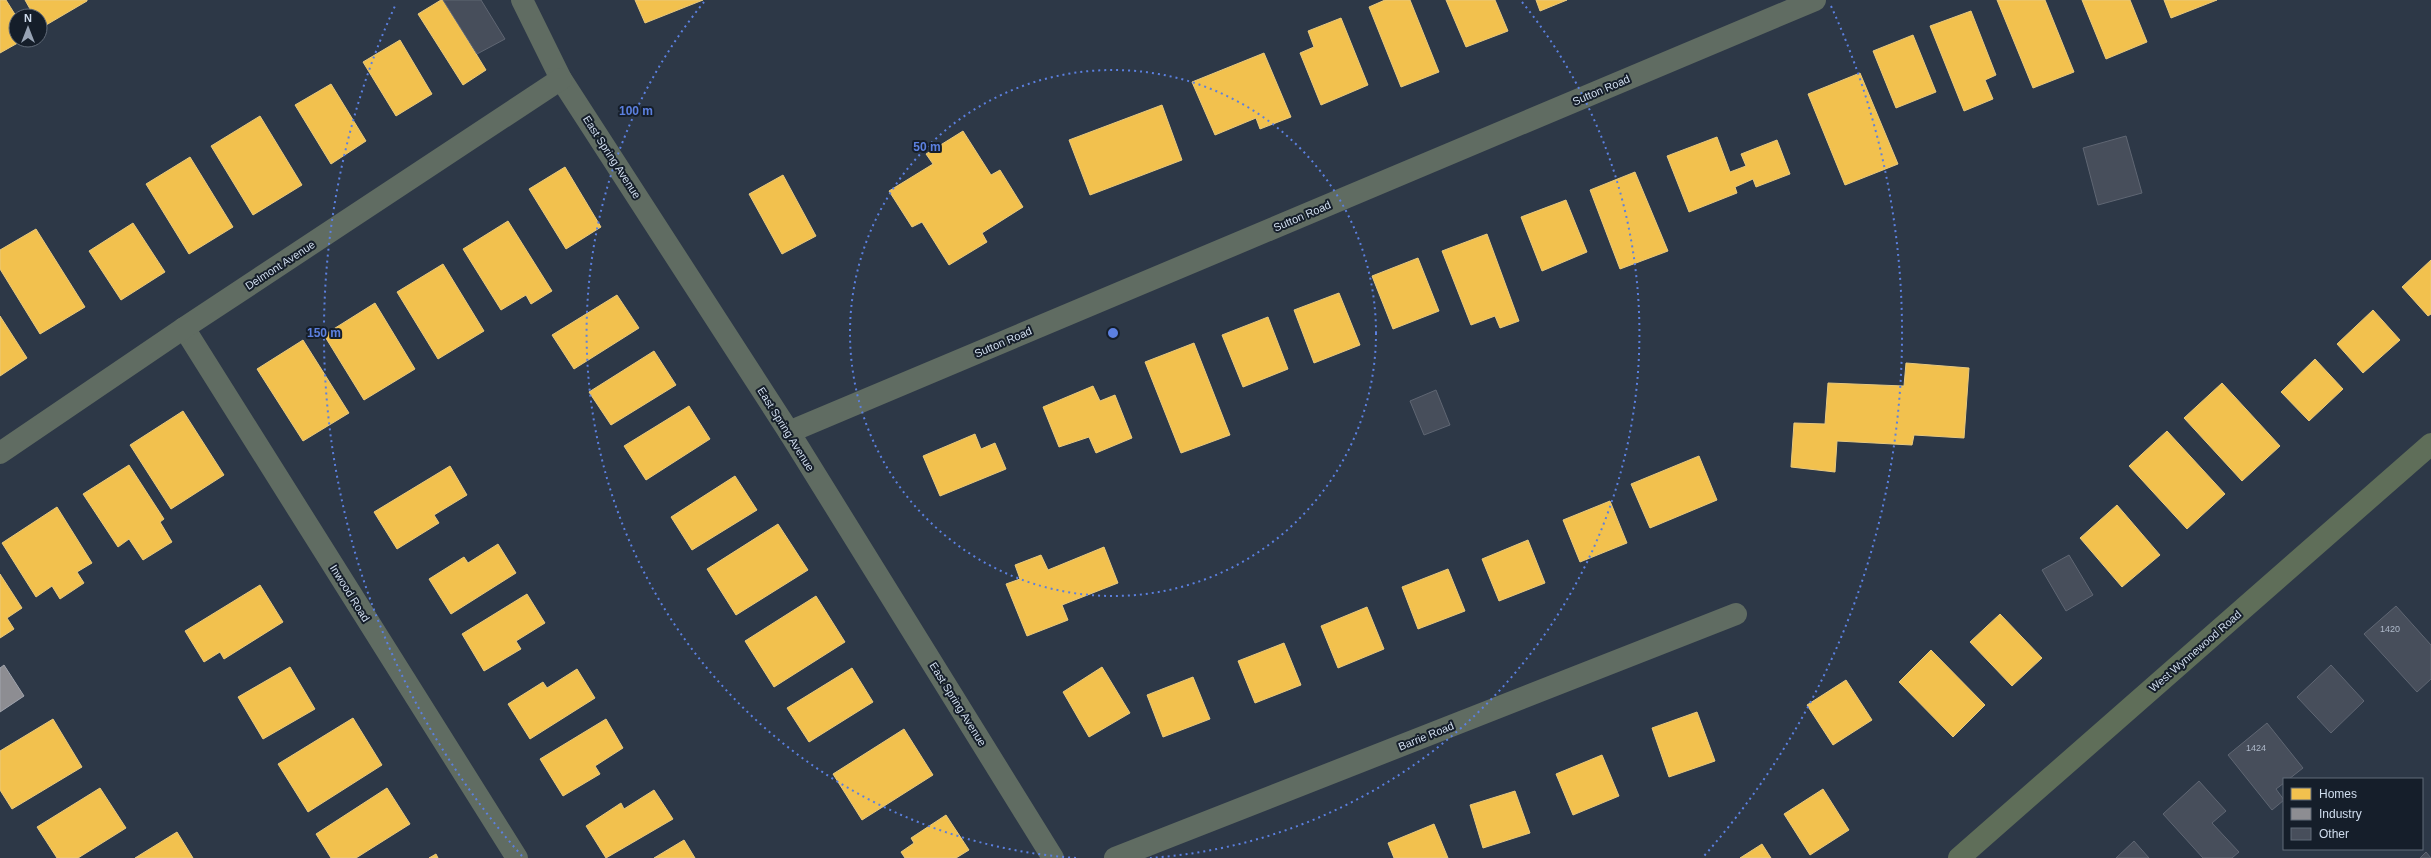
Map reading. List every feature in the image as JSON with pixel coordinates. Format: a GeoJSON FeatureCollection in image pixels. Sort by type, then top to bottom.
{"type":"FeatureCollection","features":[{"type":"Feature","properties":{"kind":"main road","name":"West Wynnewood Road"},"geometry":{"type":"LineString","coordinates":[[1959,858],[2431,444]]}},
{"type":"Feature","properties":{"kind":"street","name":"East Spring Avenue"},"geometry":{"type":"LineString","coordinates":[[522,0],[562,79],[789,432],[1053,858]]}},
{"type":"Feature","properties":{"kind":"street","name":"Sutton Road"},"geometry":{"type":"LineString","coordinates":[[789,432],[1815,0]]}},
{"type":"Feature","properties":{"kind":"street","name":"Delmont Avenue"},"geometry":{"type":"LineString","coordinates":[[0,453],[184,328],[562,79]]}},
{"type":"Feature","properties":{"kind":"street","name":"Inwood Road"},"geometry":{"type":"LineString","coordinates":[[184,328],[517,858]]}},
{"type":"Feature","properties":{"kind":"street","name":"Barrie Road"},"geometry":{"type":"LineString","coordinates":[[1115,858],[1736,614]]}},
{"type":"Feature","properties":{"kind":"building: Homes"},"geometry":{"type":"Polygon","coordinates":[[[0,0],[6,0],[11,8],[8,8],[9,48],[0,53],[0,0]]]}},
{"type":"Feature","properties":{"kind":"building: Homes"},"geometry":{"type":"Polygon","coordinates":[[[25,0],[87,0],[48,24],[48,8],[30,8],[25,0]]]}},
{"type":"Feature","properties":{"kind":"building: Homes"},"geometry":{"type":"Polygon","coordinates":[[[443,0],[486,70],[463,85],[418,14],[443,0]]]}},
{"type":"Feature","properties":{"kind":"building: Homes"},"geometry":{"type":"Polygon","coordinates":[[[635,0],[703,0],[645,23],[635,0]]]}},
{"type":"Feature","properties":{"kind":"building: Homes"},"geometry":{"type":"Polygon","coordinates":[[[1385,0],[1410,0],[1439,72],[1401,87],[1369,7],[1385,0]]]}},
{"type":"Feature","properties":{"kind":"building: Homes"},"geometry":{"type":"Polygon","coordinates":[[[1446,0],[1495,0],[1508,31],[1466,47],[1446,0]]]}},
{"type":"Feature","properties":{"kind":"building: Homes"},"geometry":{"type":"Polygon","coordinates":[[[1536,0],[1567,0],[1540,11],[1536,0]]]}},
{"type":"Feature","properties":{"kind":"building: Homes"},"geometry":{"type":"Polygon","coordinates":[[[1997,0],[2045,0],[2074,72],[2033,88],[1997,0]]]}},
{"type":"Feature","properties":{"kind":"building: Homes"},"geometry":{"type":"Polygon","coordinates":[[[2082,0],[2130,0],[2147,42],[2106,59],[2082,0]]]}},
{"type":"Feature","properties":{"kind":"building: Homes"},"geometry":{"type":"Polygon","coordinates":[[[2164,0],[2217,0],[2171,18],[2164,0]]]}},
{"type":"Feature","properties":{"kind":"building: Homes"},"geometry":{"type":"Polygon","coordinates":[[[1971,11],[1996,75],[1985,80],[1993,99],[1964,111],[1930,26],[1971,11]]]}},
{"type":"Feature","properties":{"kind":"building: Homes"},"geometry":{"type":"Polygon","coordinates":[[[1341,18],[1368,85],[1321,105],[1300,53],[1314,47],[1308,31],[1341,18]]]}},
{"type":"Feature","properties":{"kind":"building: Homes"},"geometry":{"type":"Polygon","coordinates":[[[1913,35],[1936,92],[1896,108],[1873,51],[1913,35]]]}},
{"type":"Feature","properties":{"kind":"building: Homes"},"geometry":{"type":"Polygon","coordinates":[[[400,40],[432,94],[396,116],[363,62],[400,40]]]}},
{"type":"Feature","properties":{"kind":"building: Homes"},"geometry":{"type":"Polygon","coordinates":[[[1264,53],[1291,117],[1260,129],[1256,118],[1215,135],[1192,82],[1264,53]]]}},
{"type":"Feature","properties":{"kind":"building: Homes"},"geometry":{"type":"Polygon","coordinates":[[[1860,73],[1898,164],[1845,185],[1808,94],[1860,73]]]}},
{"type":"Feature","properties":{"kind":"building: Homes"},"geometry":{"type":"Polygon","coordinates":[[[331,84],[366,141],[331,164],[295,105],[331,84]]]}},
{"type":"Feature","properties":{"kind":"building: Homes"},"geometry":{"type":"Polygon","coordinates":[[[1162,105],[1182,160],[1090,195],[1069,140],[1162,105]]]}},
{"type":"Feature","properties":{"kind":"building: Homes"},"geometry":{"type":"Polygon","coordinates":[[[260,116],[302,185],[253,215],[211,146],[260,116]]]}},
{"type":"Feature","properties":{"kind":"building: Homes"},"geometry":{"type":"Polygon","coordinates":[[[963,131],[991,175],[1000,170],[1023,207],[982,233],[987,242],[949,265],[922,222],[912,227],[889,191],[933,164],[926,154],[963,131]]]}},
{"type":"Feature","properties":{"kind":"building: Homes"},"geometry":{"type":"Polygon","coordinates":[[[1717,137],[1730,172],[1746,166],[1741,154],[1777,140],[1790,174],[1756,187],[1753,179],[1735,187],[1737,193],[1689,212],[1667,156],[1717,137]]]}},
{"type":"Feature","properties":{"kind":"building: Homes"},"geometry":{"type":"Polygon","coordinates":[[[190,157],[233,227],[189,254],[146,184],[190,157]]]}},
{"type":"Feature","properties":{"kind":"building: Homes"},"geometry":{"type":"Polygon","coordinates":[[[565,167],[601,227],[566,249],[529,189],[565,167]]]}},
{"type":"Feature","properties":{"kind":"building: Homes"},"geometry":{"type":"Polygon","coordinates":[[[1635,172],[1668,251],[1620,269],[1590,190],[1635,172]]]}},
{"type":"Feature","properties":{"kind":"building: Homes"},"geometry":{"type":"Polygon","coordinates":[[[783,175],[816,236],[782,254],[749,194],[783,175]]]}},
{"type":"Feature","properties":{"kind":"building: Homes"},"geometry":{"type":"Polygon","coordinates":[[[1566,200],[1587,252],[1542,271],[1521,217],[1566,200]]]}},
{"type":"Feature","properties":{"kind":"building: Homes"},"geometry":{"type":"Polygon","coordinates":[[[508,221],[552,291],[531,304],[526,295],[501,310],[463,249],[508,221]]]}},
{"type":"Feature","properties":{"kind":"building: Homes"},"geometry":{"type":"Polygon","coordinates":[[[133,223],[165,272],[121,300],[89,251],[133,223]]]}},
{"type":"Feature","properties":{"kind":"building: Homes"},"geometry":{"type":"Polygon","coordinates":[[[36,229],[85,307],[40,334],[0,269],[0,250],[36,229]]]}},
{"type":"Feature","properties":{"kind":"building: Homes"},"geometry":{"type":"Polygon","coordinates":[[[1487,234],[1519,321],[1500,328],[1495,316],[1471,325],[1442,251],[1487,234]]]}},
{"type":"Feature","properties":{"kind":"building: Homes"},"geometry":{"type":"Polygon","coordinates":[[[1418,258],[1439,311],[1393,329],[1372,276],[1418,258]]]}},
{"type":"Feature","properties":{"kind":"building: Homes"},"geometry":{"type":"Polygon","coordinates":[[[2431,260],[2431,314],[2428,316],[2402,287],[2431,260]]]}},
{"type":"Feature","properties":{"kind":"building: Homes"},"geometry":{"type":"Polygon","coordinates":[[[443,264],[484,331],[438,359],[397,292],[443,264]]]}},
{"type":"Feature","properties":{"kind":"building: Homes"},"geometry":{"type":"Polygon","coordinates":[[[1339,293],[1360,345],[1314,363],[1294,310],[1339,293]]]}},
{"type":"Feature","properties":{"kind":"building: Homes"},"geometry":{"type":"Polygon","coordinates":[[[617,295],[639,328],[574,369],[552,335],[617,295]]]}},
{"type":"Feature","properties":{"kind":"building: Homes"},"geometry":{"type":"Polygon","coordinates":[[[375,303],[415,369],[364,400],[324,335],[375,303]]]}},
{"type":"Feature","properties":{"kind":"building: Homes"},"geometry":{"type":"Polygon","coordinates":[[[2373,310],[2400,340],[2363,373],[2337,344],[2373,310]]]}},
{"type":"Feature","properties":{"kind":"building: Homes"},"geometry":{"type":"Polygon","coordinates":[[[0,316],[27,358],[0,376],[0,316]]]}},
{"type":"Feature","properties":{"kind":"building: Homes"},"geometry":{"type":"Polygon","coordinates":[[[1268,317],[1288,369],[1243,387],[1222,335],[1268,317]]]}},
{"type":"Feature","properties":{"kind":"building: Homes"},"geometry":{"type":"Polygon","coordinates":[[[303,340],[349,413],[303,441],[257,369],[303,340]]]}},
{"type":"Feature","properties":{"kind":"building: Homes"},"geometry":{"type":"Polygon","coordinates":[[[1194,343],[1230,435],[1181,453],[1145,362],[1194,343]]]}},
{"type":"Feature","properties":{"kind":"building: Homes"},"geometry":{"type":"Polygon","coordinates":[[[654,351],[676,385],[611,425],[589,392],[654,351]]]}},
{"type":"Feature","properties":{"kind":"building: Homes"},"geometry":{"type":"Polygon","coordinates":[[[2315,359],[2343,389],[2309,421],[2281,392],[2315,359]]]}},
{"type":"Feature","properties":{"kind":"building: Homes"},"geometry":{"type":"Polygon","coordinates":[[[1906,363],[1969,368],[1964,438],[1914,435],[1912,445],[1837,441],[1835,472],[1791,467],[1794,423],[1825,424],[1828,383],[1904,386],[1906,363]]]}},
{"type":"Feature","properties":{"kind":"building: Homes"},"geometry":{"type":"Polygon","coordinates":[[[2222,383],[2280,446],[2242,481],[2184,418],[2222,383]]]}},
{"type":"Feature","properties":{"kind":"building: Homes"},"geometry":{"type":"Polygon","coordinates":[[[1093,386],[1100,401],[1115,395],[1132,438],[1096,453],[1089,437],[1059,447],[1043,407],[1093,386]]]}},
{"type":"Feature","properties":{"kind":"building: Homes"},"geometry":{"type":"Polygon","coordinates":[[[689,406],[710,439],[646,480],[624,446],[689,406]]]}},
{"type":"Feature","properties":{"kind":"building: Homes"},"geometry":{"type":"Polygon","coordinates":[[[183,411],[224,475],[171,509],[130,445],[183,411]]]}},
{"type":"Feature","properties":{"kind":"building: Homes"},"geometry":{"type":"Polygon","coordinates":[[[2167,431],[2225,494],[2187,529],[2129,466],[2167,431]]]}},
{"type":"Feature","properties":{"kind":"building: Homes"},"geometry":{"type":"Polygon","coordinates":[[[975,434],[981,449],[995,443],[1006,469],[940,496],[923,456],[975,434]]]}},
{"type":"Feature","properties":{"kind":"building: Homes"},"geometry":{"type":"Polygon","coordinates":[[[1699,456],[1717,500],[1650,528],[1631,484],[1699,456]]]}},
{"type":"Feature","properties":{"kind":"building: Homes"},"geometry":{"type":"Polygon","coordinates":[[[129,465],[164,519],[160,522],[172,542],[143,560],[129,539],[118,547],[83,494],[129,465]]]}},
{"type":"Feature","properties":{"kind":"building: Homes"},"geometry":{"type":"Polygon","coordinates":[[[450,466],[467,495],[434,515],[439,523],[397,549],[374,512],[450,466]]]}},
{"type":"Feature","properties":{"kind":"building: Homes"},"geometry":{"type":"Polygon","coordinates":[[[735,476],[757,510],[692,550],[671,517],[735,476]]]}},
{"type":"Feature","properties":{"kind":"building: Homes"},"geometry":{"type":"Polygon","coordinates":[[[1610,501],[1627,543],[1580,562],[1563,520],[1610,501]]]}},
{"type":"Feature","properties":{"kind":"building: Homes"},"geometry":{"type":"Polygon","coordinates":[[[2117,505],[2160,555],[2122,587],[2080,538],[2117,505]]]}},
{"type":"Feature","properties":{"kind":"building: Homes"},"geometry":{"type":"Polygon","coordinates":[[[57,507],[92,563],[77,572],[84,583],[60,599],[52,586],[36,597],[2,543],[57,507]]]}},
{"type":"Feature","properties":{"kind":"building: Homes"},"geometry":{"type":"Polygon","coordinates":[[[778,524],[808,570],[736,615],[707,569],[778,524]]]}},
{"type":"Feature","properties":{"kind":"building: Homes"},"geometry":{"type":"Polygon","coordinates":[[[1528,540],[1545,583],[1499,601],[1482,559],[1528,540]]]}},
{"type":"Feature","properties":{"kind":"building: Homes"},"geometry":{"type":"Polygon","coordinates":[[[498,544],[516,573],[451,614],[429,579],[464,557],[468,563],[498,544]]]}},
{"type":"Feature","properties":{"kind":"building: Homes"},"geometry":{"type":"Polygon","coordinates":[[[1104,547],[1118,583],[1062,605],[1068,620],[1027,636],[1006,584],[1020,579],[1015,565],[1041,555],[1048,570],[1104,547]]]}},
{"type":"Feature","properties":{"kind":"building: Homes"},"geometry":{"type":"Polygon","coordinates":[[[1448,569],[1465,611],[1418,629],[1402,587],[1448,569]]]}},
{"type":"Feature","properties":{"kind":"building: Homes"},"geometry":{"type":"Polygon","coordinates":[[[0,574],[22,608],[7,618],[14,629],[0,638],[0,574]]]}},
{"type":"Feature","properties":{"kind":"building: Homes"},"geometry":{"type":"Polygon","coordinates":[[[260,585],[283,622],[224,659],[220,652],[204,662],[185,631],[260,585]]]}},
{"type":"Feature","properties":{"kind":"building: Homes"},"geometry":{"type":"Polygon","coordinates":[[[527,594],[545,623],[516,641],[521,649],[484,671],[462,634],[527,594]]]}},
{"type":"Feature","properties":{"kind":"building: Homes"},"geometry":{"type":"Polygon","coordinates":[[[816,596],[845,642],[774,687],[745,641],[816,596]]]}},
{"type":"Feature","properties":{"kind":"building: Homes"},"geometry":{"type":"Polygon","coordinates":[[[1367,607],[1384,649],[1338,668],[1321,626],[1367,607]]]}},
{"type":"Feature","properties":{"kind":"building: Homes"},"geometry":{"type":"Polygon","coordinates":[[[2000,614],[2042,658],[2012,686],[1970,642],[2000,614]]]}},
{"type":"Feature","properties":{"kind":"building: Homes"},"geometry":{"type":"Polygon","coordinates":[[[1284,643],[1301,685],[1255,703],[1238,661],[1284,643]]]}},
{"type":"Feature","properties":{"kind":"building: Homes"},"geometry":{"type":"Polygon","coordinates":[[[1931,650],[1985,705],[1953,737],[1899,682],[1931,650]]]}},
{"type":"Feature","properties":{"kind":"building: Homes"},"geometry":{"type":"Polygon","coordinates":[[[290,667],[315,709],[263,739],[238,697],[290,667]]]}},
{"type":"Feature","properties":{"kind":"building: Homes"},"geometry":{"type":"Polygon","coordinates":[[[1102,667],[1130,713],[1089,737],[1063,692],[1102,667]]]}},
{"type":"Feature","properties":{"kind":"building: Homes"},"geometry":{"type":"Polygon","coordinates":[[[852,668],[873,702],[809,742],[787,708],[852,668]]]}},
{"type":"Feature","properties":{"kind":"building: Homes"},"geometry":{"type":"Polygon","coordinates":[[[577,669],[595,698],[530,739],[508,704],[543,682],[547,688],[577,669]]]}},
{"type":"Feature","properties":{"kind":"building: Homes"},"geometry":{"type":"Polygon","coordinates":[[[1193,677],[1210,719],[1163,737],[1147,695],[1193,677]]]}},
{"type":"Feature","properties":{"kind":"building: Homes"},"geometry":{"type":"Polygon","coordinates":[[[1846,680],[1872,720],[1833,745],[1807,705],[1846,680]]]}},
{"type":"Feature","properties":{"kind":"building: Homes"},"geometry":{"type":"Polygon","coordinates":[[[1697,712],[1715,761],[1669,777],[1652,728],[1697,712]]]}},
{"type":"Feature","properties":{"kind":"building: Homes"},"geometry":{"type":"Polygon","coordinates":[[[353,718],[382,765],[308,812],[278,764],[353,718]]]}},
{"type":"Feature","properties":{"kind":"building: Homes"},"geometry":{"type":"Polygon","coordinates":[[[53,719],[82,767],[12,809],[0,790],[0,751],[53,719]]]}},
{"type":"Feature","properties":{"kind":"building: Homes"},"geometry":{"type":"Polygon","coordinates":[[[606,719],[623,748],[595,766],[600,774],[563,796],[540,759],[606,719]]]}},
{"type":"Feature","properties":{"kind":"building: Homes"},"geometry":{"type":"Polygon","coordinates":[[[904,729],[933,775],[862,820],[833,774],[904,729]]]}},
{"type":"Feature","properties":{"kind":"building: Homes"},"geometry":{"type":"Polygon","coordinates":[[[1602,755],[1619,796],[1573,815],[1556,774],[1602,755]]]}},
{"type":"Feature","properties":{"kind":"building: Homes"},"geometry":{"type":"Polygon","coordinates":[[[100,788],[126,828],[78,858],[57,858],[37,827],[100,788]]]}},
{"type":"Feature","properties":{"kind":"building: Homes"},"geometry":{"type":"Polygon","coordinates":[[[387,788],[410,824],[356,858],[331,858],[316,834],[387,788]]]}},
{"type":"Feature","properties":{"kind":"building: Homes"},"geometry":{"type":"Polygon","coordinates":[[[1823,789],[1849,830],[1810,855],[1784,814],[1823,789]]]}},
{"type":"Feature","properties":{"kind":"building: Homes"},"geometry":{"type":"Polygon","coordinates":[[[654,790],[673,819],[606,858],[586,826],[621,803],[624,809],[654,790]]]}},
{"type":"Feature","properties":{"kind":"building: Homes"},"geometry":{"type":"Polygon","coordinates":[[[1515,791],[1530,833],[1483,848],[1470,805],[1515,791]]]}},
{"type":"Feature","properties":{"kind":"building: Homes"},"geometry":{"type":"Polygon","coordinates":[[[946,815],[969,850],[956,858],[905,858],[901,852],[914,843],[911,838],[946,815]]]}},
{"type":"Feature","properties":{"kind":"building: Homes"},"geometry":{"type":"Polygon","coordinates":[[[1434,824],[1448,858],[1394,858],[1388,843],[1434,824]]]}},
{"type":"Feature","properties":{"kind":"building: Homes"},"geometry":{"type":"Polygon","coordinates":[[[177,832],[193,858],[135,858],[177,832]]]}},
{"type":"Feature","properties":{"kind":"building: Homes"},"geometry":{"type":"Polygon","coordinates":[[[684,840],[695,858],[654,858],[684,840]]]}},
{"type":"Feature","properties":{"kind":"building: Homes"},"geometry":{"type":"Polygon","coordinates":[[[1762,844],[1771,858],[1740,858],[1762,844]]]}},
{"type":"Feature","properties":{"kind":"building: Homes"},"geometry":{"type":"Polygon","coordinates":[[[436,854],[438,858],[429,858],[436,854]]]}},
{"type":"Feature","properties":{"kind":"building: Industry"},"geometry":{"type":"Polygon","coordinates":[[[4,665],[24,696],[0,712],[0,668],[4,665]]]}},
{"type":"Feature","properties":{"kind":"building: Other"},"geometry":{"type":"Polygon","coordinates":[[[443,0],[481,0],[505,39],[477,54],[443,0]]]}},
{"type":"Feature","properties":{"kind":"building: Other"},"geometry":{"type":"Polygon","coordinates":[[[2126,136],[2142,193],[2098,205],[2083,148],[2126,136]]]}},
{"type":"Feature","properties":{"kind":"building: Other"},"geometry":{"type":"Polygon","coordinates":[[[1436,390],[1450,425],[1424,435],[1410,401],[1436,390]]]}},
{"type":"Feature","properties":{"kind":"building: Other"},"geometry":{"type":"Polygon","coordinates":[[[2069,555],[2093,595],[2066,611],[2042,570],[2069,555]]]}},
{"type":"Feature","properties":{"kind":"building: Other"},"geometry":{"type":"Polygon","coordinates":[[[2396,606],[2431,645],[2431,679],[2417,692],[2364,634],[2396,606]]]}},
{"type":"Feature","properties":{"kind":"building: Other"},"geometry":{"type":"Polygon","coordinates":[[[2331,665],[2364,701],[2331,733],[2297,697],[2331,665]]]}},
{"type":"Feature","properties":{"kind":"building: Other"},"geometry":{"type":"Polygon","coordinates":[[[2267,723],[2303,768],[2290,778],[2283,778],[2283,784],[2276,789],[2283,801],[2272,810],[2228,755],[2267,723]]]}},
{"type":"Feature","properties":{"kind":"building: Other"},"geometry":{"type":"Polygon","coordinates":[[[2199,781],[2226,811],[2212,823],[2239,852],[2232,858],[2203,858],[2163,814],[2199,781]]]}},
{"type":"Feature","properties":{"kind":"building: Other"},"geometry":{"type":"Polygon","coordinates":[[[2134,841],[2149,858],[2116,858],[2134,841]]]}},
{"type":"Feature","properties":{"kind":"building: Other"},"geometry":{"type":"Polygon","coordinates":[[[2426,852],[2431,858],[2420,858],[2426,852]]]}}]}
